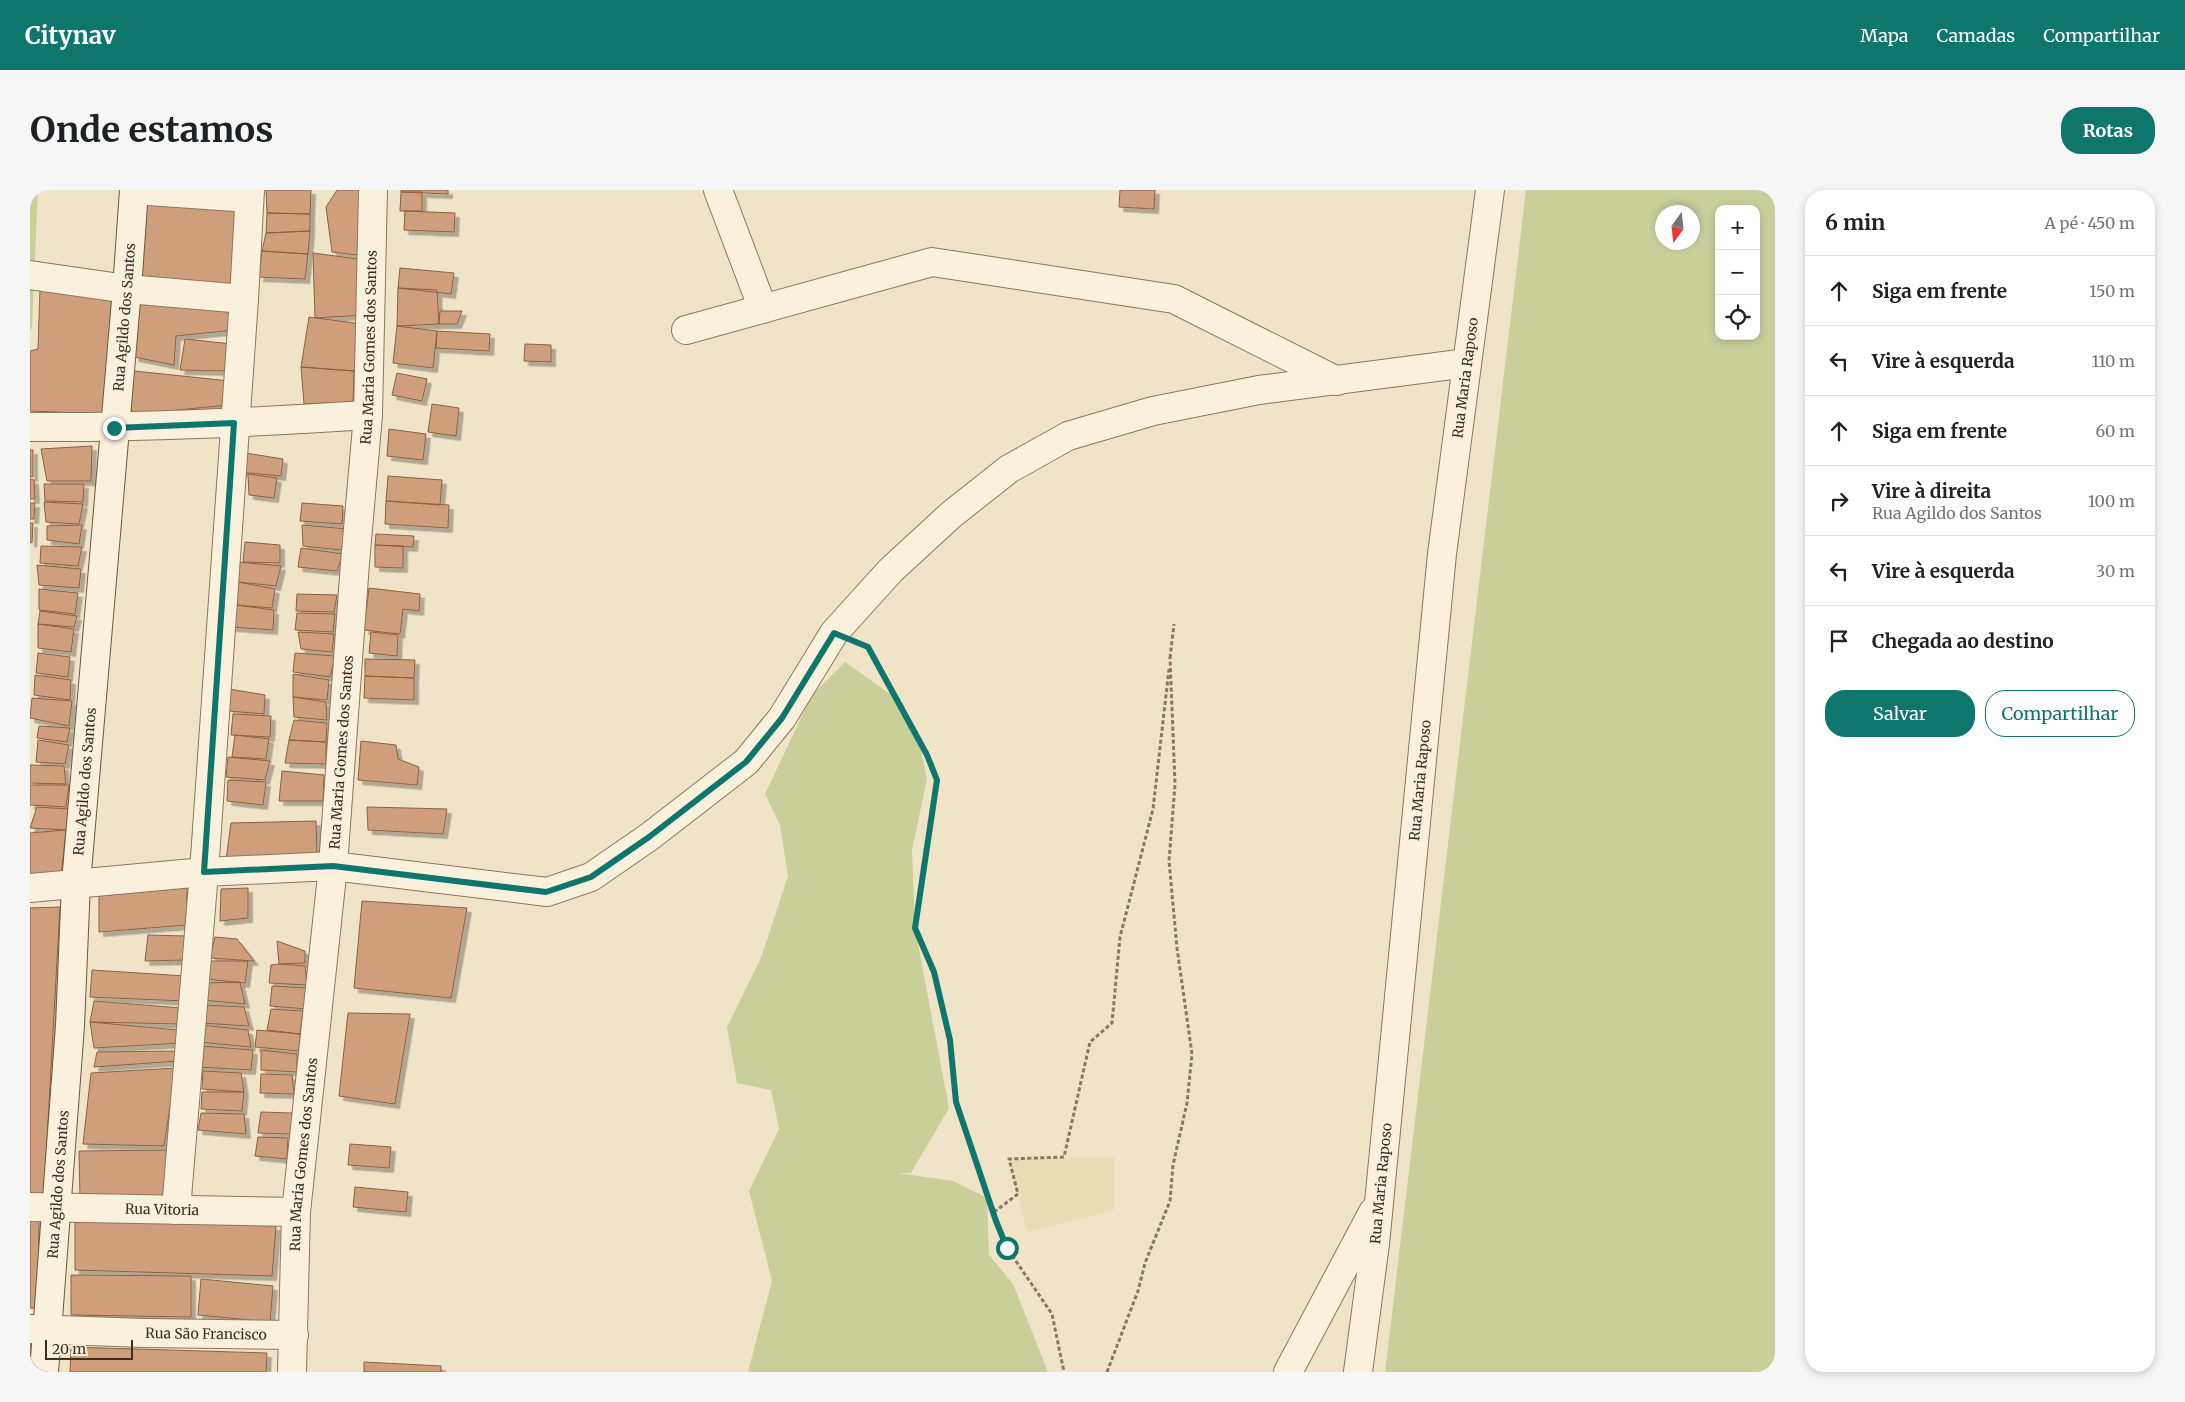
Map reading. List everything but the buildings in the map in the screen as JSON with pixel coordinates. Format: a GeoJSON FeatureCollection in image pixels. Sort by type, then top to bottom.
{"type":"FeatureCollection","features":[{"type":"Feature","properties":{"kind":"street"},"geometry":{"type":"LineString","coordinates":[[134,190],[250,194],[204,872],[176,1210]]}},
{"type":"Feature","properties":{"kind":"street","name":"Rua Agildo dos Santos"},"geometry":{"type":"LineString","coordinates":[[44,1372],[39,1329],[58,1208],[70,1026],[76,884],[134,190]]}},
{"type":"Feature","properties":{"kind":"street","name":"Rua Maria Gomes dos Santos"},"geometry":{"type":"LineString","coordinates":[[292,1372],[296,1212],[333,866],[354,572],[368,414],[373,190]]}},
{"type":"Feature","properties":{"kind":"street"},"geometry":{"type":"LineString","coordinates":[[718,190],[763,309]]}},
{"type":"Feature","properties":{"kind":"street","name":"Rua Maria Raposo"},"geometry":{"type":"LineString","coordinates":[[1358,1372],[1378,1201],[1442,554],[1490,190]]}},
{"type":"Feature","properties":{"kind":"street"},"geometry":{"type":"LineString","coordinates":[[686,330],[932,262],[1174,299],[1337,381]]}},
{"type":"Feature","properties":{"kind":"street"},"geometry":{"type":"LineString","coordinates":[[30,275],[127,289],[244,299]]}},
{"type":"Feature","properties":{"kind":"street"},"geometry":{"type":"LineString","coordinates":[[30,888],[204,872],[333,866],[546,892],[591,877],[649,837],[746,762],[782,718],[834,633],[891,570],[952,514],[1009,469],[1068,436],[1152,411],[1259,390],[1467,363]]}},
{"type":"Feature","properties":{"kind":"street"},"geometry":{"type":"LineString","coordinates":[[30,427],[114,428],[234,423],[368,414]]}},
{"type":"Feature","properties":{"kind":"street"},"geometry":{"type":"LineString","coordinates":[[1288,1372],[1378,1201]]}},
{"type":"Feature","properties":{"kind":"street","name":"Rua Vitoria"},"geometry":{"type":"LineString","coordinates":[[30,1207],[296,1212]]}},
{"type":"Feature","properties":{"kind":"street","name":"Rua São Francisco"},"geometry":{"type":"LineString","coordinates":[[39,1329],[294,1335]]}},
{"type":"Feature","properties":{"kind":"path"},"geometry":{"type":"LineString","coordinates":[[994,1212],[1018,1194],[1009,1158],[1064,1157],[1090,1042],[1112,1023],[1120,938],[1154,809],[1174,624]]}},
{"type":"Feature","properties":{"kind":"path"},"geometry":{"type":"LineString","coordinates":[[834,633],[868,647],[927,755],[937,780],[915,928],[934,972],[950,1040],[956,1102],[1007,1248],[1052,1314],[1064,1372]]}},
{"type":"Feature","properties":{"kind":"path"},"geometry":{"type":"LineString","coordinates":[[1107,1372],[1138,1291],[1144,1263],[1170,1200],[1173,1166],[1187,1104],[1192,1054],[1177,948],[1169,861],[1175,784],[1170,658]]}},
{"type":"Feature","properties":{"kind":"shaded area"},"geometry":{"type":"Polygon","coordinates":[[[1114,1157],[1114,1210],[1027,1232],[1009,1159],[1114,1157]]]}},
{"type":"Feature","properties":{"kind":"green space"},"geometry":{"type":"Polygon","coordinates":[[[30,190],[38,190],[32,327],[30,332],[30,190]]]}},
{"type":"Feature","properties":{"kind":"green space"},"geometry":{"type":"Polygon","coordinates":[[[1526,190],[1775,190],[1775,1372],[1385,1372],[1526,190]]]}},
{"type":"Feature","properties":{"kind":"green space"},"geometry":{"type":"Polygon","coordinates":[[[845,662],[903,703],[920,747],[927,779],[912,850],[915,928],[949,1108],[911,1173],[898,1173],[953,1181],[987,1198],[989,1255],[1013,1284],[1048,1372],[748,1372],[772,1281],[749,1191],[779,1129],[771,1090],[737,1083],[727,1027],[761,958],[788,876],[780,825],[765,794],[812,695],[845,662]]]}},
{"type":"Feature","properties":{"kind":"route"},"geometry":{"type":"LineString","coordinates":[[114,428],[234,423],[204,872],[333,866],[546,892],[591,877],[649,837],[746,762],[782,718],[834,633],[868,647],[898,699],[927,755],[937,780],[936,800],[915,928],[934,972],[950,1040],[956,1102],[1007,1248]]}}]}
